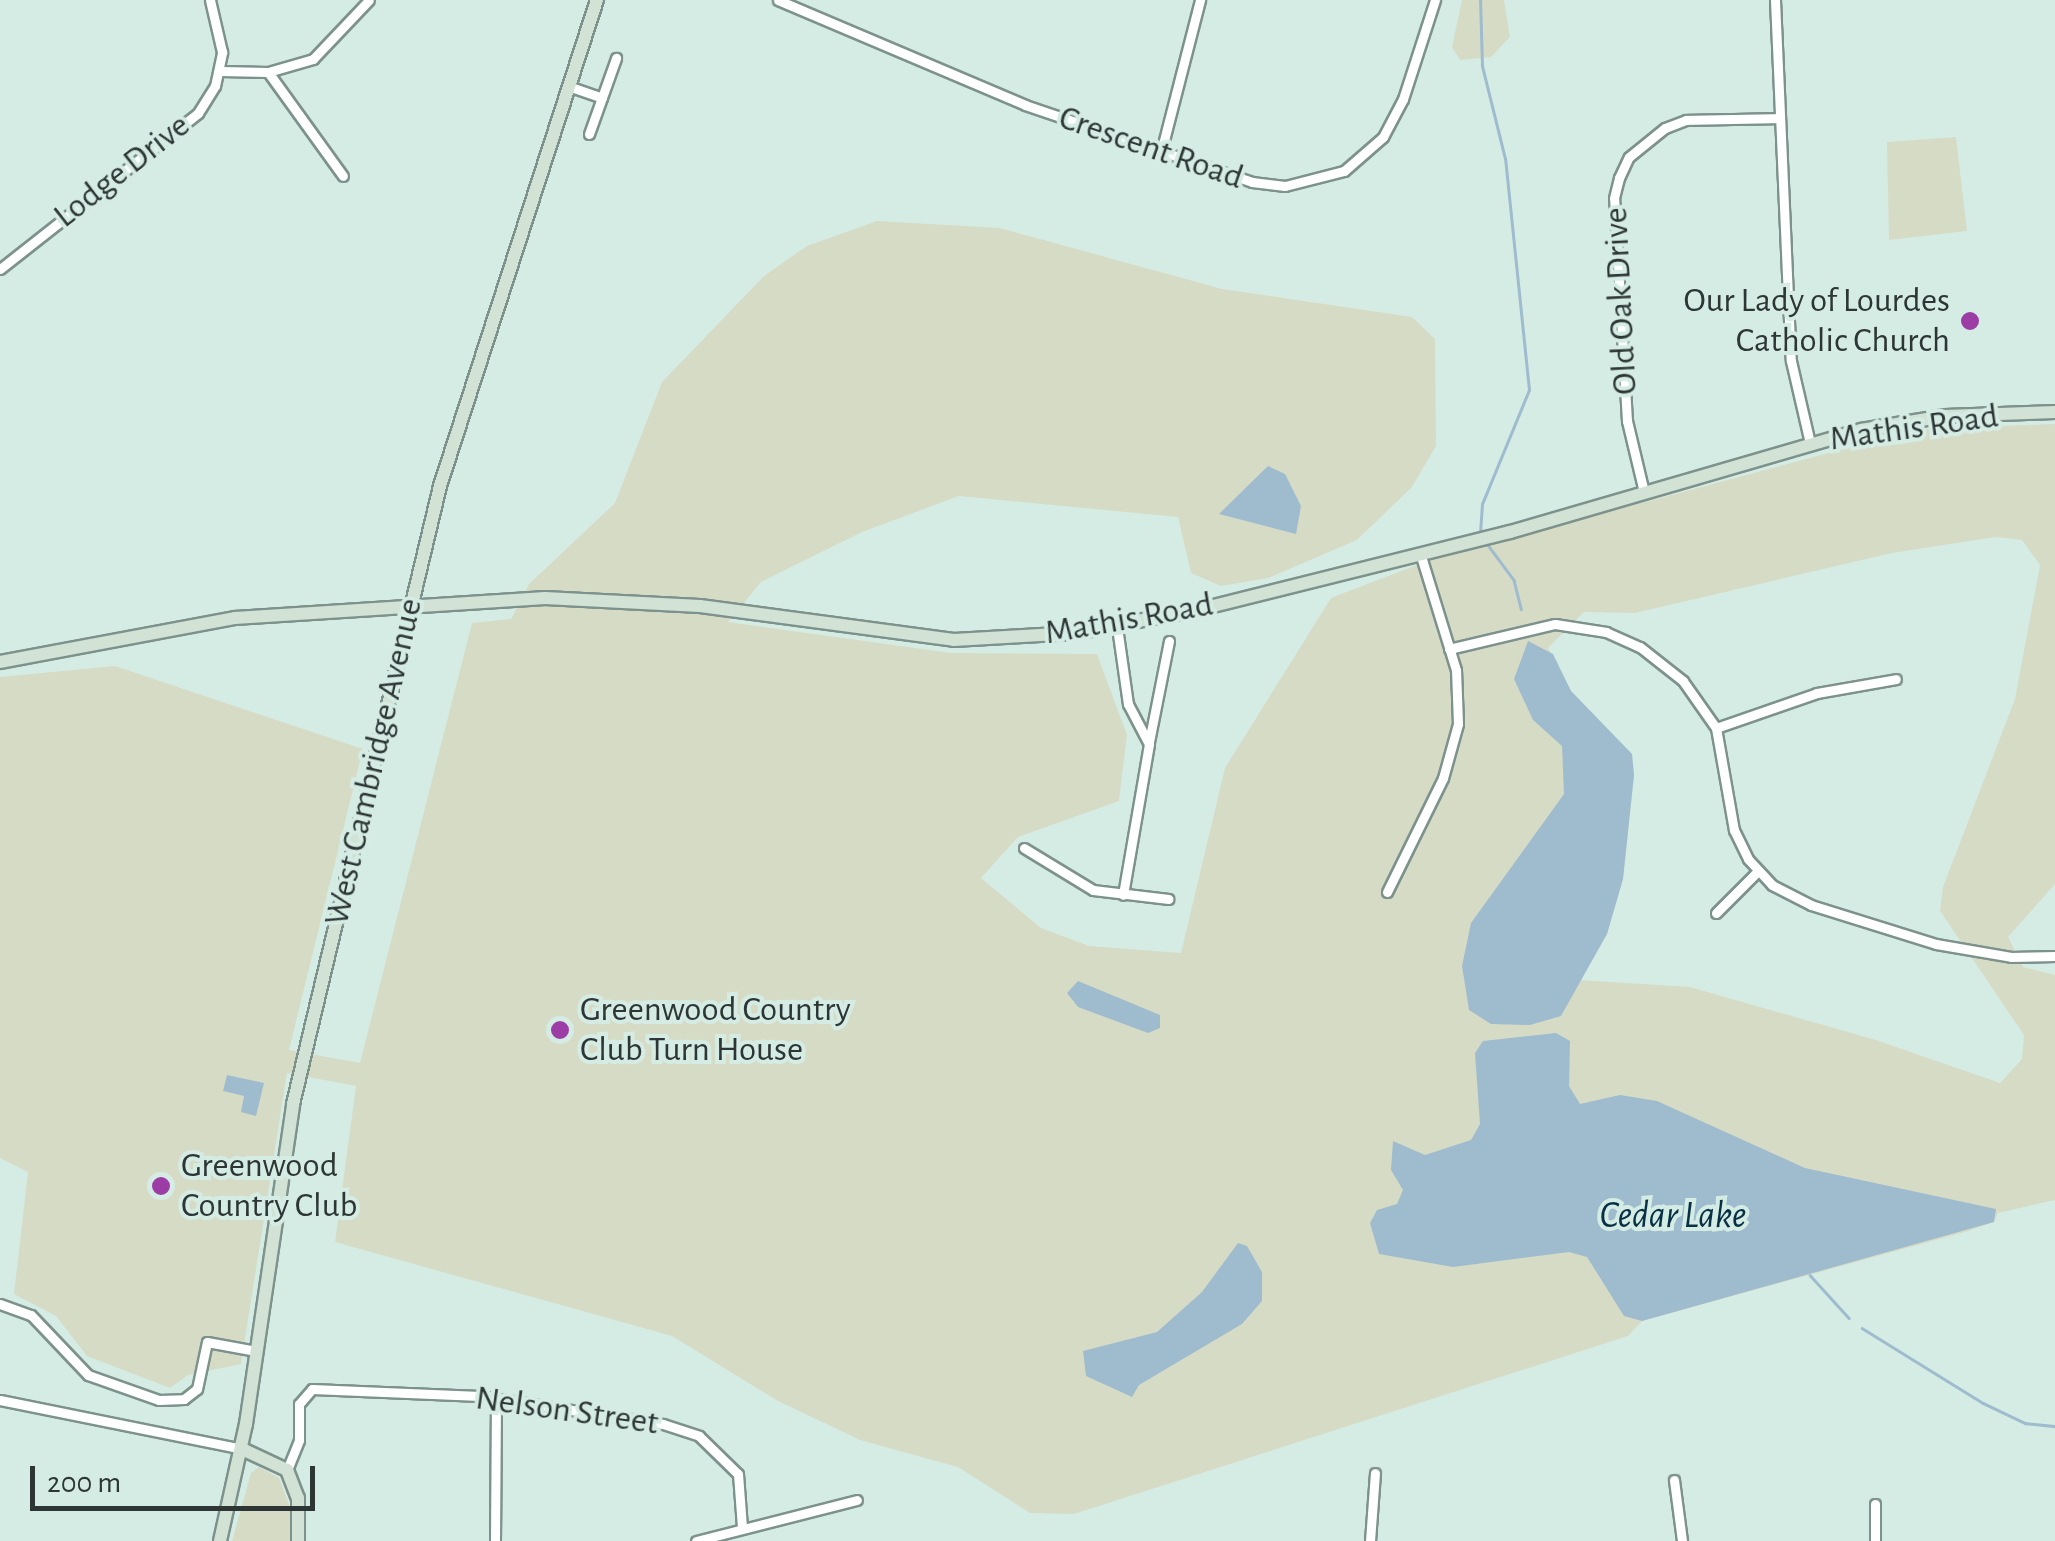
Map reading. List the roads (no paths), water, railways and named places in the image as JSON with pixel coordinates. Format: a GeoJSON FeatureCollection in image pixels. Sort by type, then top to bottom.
{"type":"FeatureCollection","features":[{"type":"Feature","properties":{"kind":"street"},"geometry":{"type":"LineString","coordinates":[[210,0],[220,35],[220,71],[268,72],[319,54],[368,0]]}},
{"type":"Feature","properties":{"kind":"street","name":"West Cambridge Avenue"},"geometry":{"type":"LineString","coordinates":[[220,1541],[242,1449],[293,1104],[412,604],[450,450],[597,0]]}},
{"type":"Feature","properties":{"kind":"street","name":"Crescent Road"},"geometry":{"type":"LineString","coordinates":[[778,0],[994,94],[1273,186],[1306,185],[1344,171],[1375,147],[1395,118],[1434,0]]}},
{"type":"Feature","properties":{"kind":"street"},"geometry":{"type":"LineString","coordinates":[[1162,152],[1200,0]]}},
{"type":"Feature","properties":{"kind":"street"},"geometry":{"type":"LineString","coordinates":[[1774,0],[1791,361],[1810,444]]}},
{"type":"Feature","properties":{"kind":"street"},"geometry":{"type":"LineString","coordinates":[[589,134],[616,58]]}},
{"type":"Feature","properties":{"kind":"street","name":"Lodge Drive"},"geometry":{"type":"LineString","coordinates":[[0,268],[185,127],[220,71]]}},
{"type":"Feature","properties":{"kind":"street"},"geometry":{"type":"LineString","coordinates":[[268,72],[343,176]]}},
{"type":"Feature","properties":{"kind":"street"},"geometry":{"type":"LineString","coordinates":[[568,86],[602,98]]}},
{"type":"Feature","properties":{"kind":"street","name":"Old Oak Drive"},"geometry":{"type":"LineString","coordinates":[[1644,488],[1627,421],[1614,198],[1618,178],[1629,157],[1665,128],[1686,120],[1780,118]]}},
{"type":"Feature","properties":{"kind":"street","name":"Mathis Road"},"geometry":{"type":"LineString","coordinates":[[0,662],[182,624],[412,604],[638,600],[954,640],[1117,628],[1419,550],[1510,532],[1644,488],[1810,444],[1945,416],[2055,412]]}},
{"type":"Feature","properties":{"kind":"street"},"geometry":{"type":"LineString","coordinates":[[1387,892],[1453,749],[1458,694],[1449,649],[1419,550]]}},
{"type":"Feature","properties":{"kind":"street"},"geometry":{"type":"LineString","coordinates":[[1449,649],[1540,625],[1606,632],[1669,667],[1716,728],[1734,830],[1758,871],[1795,898],[1978,954],[2055,956]]}},
{"type":"Feature","properties":{"kind":"street"},"geometry":{"type":"LineString","coordinates":[[1117,628],[1128,704],[1149,744]]}},
{"type":"Feature","properties":{"kind":"street"},"geometry":{"type":"LineString","coordinates":[[1122,895],[1169,641]]}},
{"type":"Feature","properties":{"kind":"street"},"geometry":{"type":"LineString","coordinates":[[1716,728],[1817,694],[1896,679]]}},
{"type":"Feature","properties":{"kind":"street"},"geometry":{"type":"LineString","coordinates":[[1024,848],[1068,879],[1122,895],[1168,899]]}},
{"type":"Feature","properties":{"kind":"street"},"geometry":{"type":"LineString","coordinates":[[1716,914],[1758,871]]}},
{"type":"Feature","properties":{"kind":"street"},"geometry":{"type":"LineString","coordinates":[[0,1304],[31,1315],[88,1376],[158,1400],[184,1399],[198,1389],[208,1342],[256,1351]]}},
{"type":"Feature","properties":{"kind":"street","name":"Nelson Street"},"geometry":{"type":"LineString","coordinates":[[287,1470],[299,1440],[303,1396],[324,1388],[496,1398],[664,1424],[699,1436],[738,1474],[742,1527]]}},
{"type":"Feature","properties":{"kind":"street"},"geometry":{"type":"LineString","coordinates":[[495,1541],[496,1398]]}},
{"type":"Feature","properties":{"kind":"street"},"geometry":{"type":"LineString","coordinates":[[0,1400],[242,1449],[287,1470],[298,1498],[298,1541]]}},
{"type":"Feature","properties":{"kind":"street"},"geometry":{"type":"LineString","coordinates":[[1370,1541],[1375,1473]]}},
{"type":"Feature","properties":{"kind":"street"},"geometry":{"type":"LineString","coordinates":[[1674,1480],[1682,1541]]}},
{"type":"Feature","properties":{"kind":"street"},"geometry":{"type":"LineString","coordinates":[[696,1541],[857,1500]]}},
{"type":"Feature","properties":{"kind":"street"},"geometry":{"type":"LineString","coordinates":[[1875,1504],[1876,1541]]}},
{"type":"Feature","properties":{"kind":"water"},"geometry":{"type":"Polygon","coordinates":[[[1268,466],[1285,474],[1301,506],[1296,534],[1219,514],[1268,466]]]}},
{"type":"Feature","properties":{"kind":"water"},"geometry":{"type":"Polygon","coordinates":[[[1528,641],[1553,654],[1571,691],[1632,754],[1634,775],[1623,879],[1607,934],[1561,1016],[1530,1025],[1491,1024],[1469,1010],[1462,966],[1471,923],[1564,794],[1562,746],[1533,720],[1514,679],[1528,641]]]}},
{"type":"Feature","properties":{"kind":"water"},"geometry":{"type":"Polygon","coordinates":[[[1078,981],[1160,1015],[1160,1028],[1148,1033],[1078,1007],[1067,993],[1078,981]]]}},
{"type":"Feature","properties":{"kind":"water","name":"Cedar Lake"},"geometry":{"type":"Polygon","coordinates":[[[1556,1033],[1570,1041],[1569,1086],[1580,1104],[1620,1095],[1657,1101],[1805,1168],[1996,1209],[1994,1222],[1642,1321],[1624,1316],[1587,1257],[1569,1252],[1453,1267],[1379,1254],[1370,1223],[1377,1210],[1397,1204],[1403,1190],[1391,1170],[1393,1141],[1425,1155],[1471,1140],[1480,1124],[1475,1053],[1483,1041],[1556,1033]]]}},
{"type":"Feature","properties":{"kind":"water"},"geometry":{"type":"Polygon","coordinates":[[[227,1075],[264,1083],[256,1116],[241,1112],[244,1096],[223,1091],[227,1075]]]}},
{"type":"Feature","properties":{"kind":"water"},"geometry":{"type":"Polygon","coordinates":[[[1238,1243],[1247,1246],[1262,1272],[1262,1301],[1242,1324],[1139,1385],[1132,1397],[1086,1376],[1083,1351],[1157,1332],[1202,1292],[1238,1243]]]}},
{"type":"Feature","properties":{"kind":"waterway"},"geometry":{"type":"LineString","coordinates":[[1480,0],[1482,66],[1505,159],[1529,390],[1482,504],[1480,533]]}},
{"type":"Feature","properties":{"kind":"waterway"},"geometry":{"type":"LineString","coordinates":[[1488,545],[1514,580],[1521,609]]}},
{"type":"Feature","properties":{"kind":"waterway"},"geometry":{"type":"LineString","coordinates":[[1810,1275],[1849,1318]]}},
{"type":"Feature","properties":{"kind":"waterway"},"geometry":{"type":"LineString","coordinates":[[1862,1328],[1983,1403],[2025,1423],[2055,1426]]}},
{"type":"Feature","properties":{"kind":"place","name":"Our Lady of Lourdes Catholic Church"},"geometry":{"type":"Point","coordinates":[1970,321]}},
{"type":"Feature","properties":{"kind":"place","name":"Greenwood Country Club Turn House"},"geometry":{"type":"Point","coordinates":[560,1030]}},
{"type":"Feature","properties":{"kind":"place","name":"Greenwood Country Club"},"geometry":{"type":"Point","coordinates":[161,1186]}}]}
